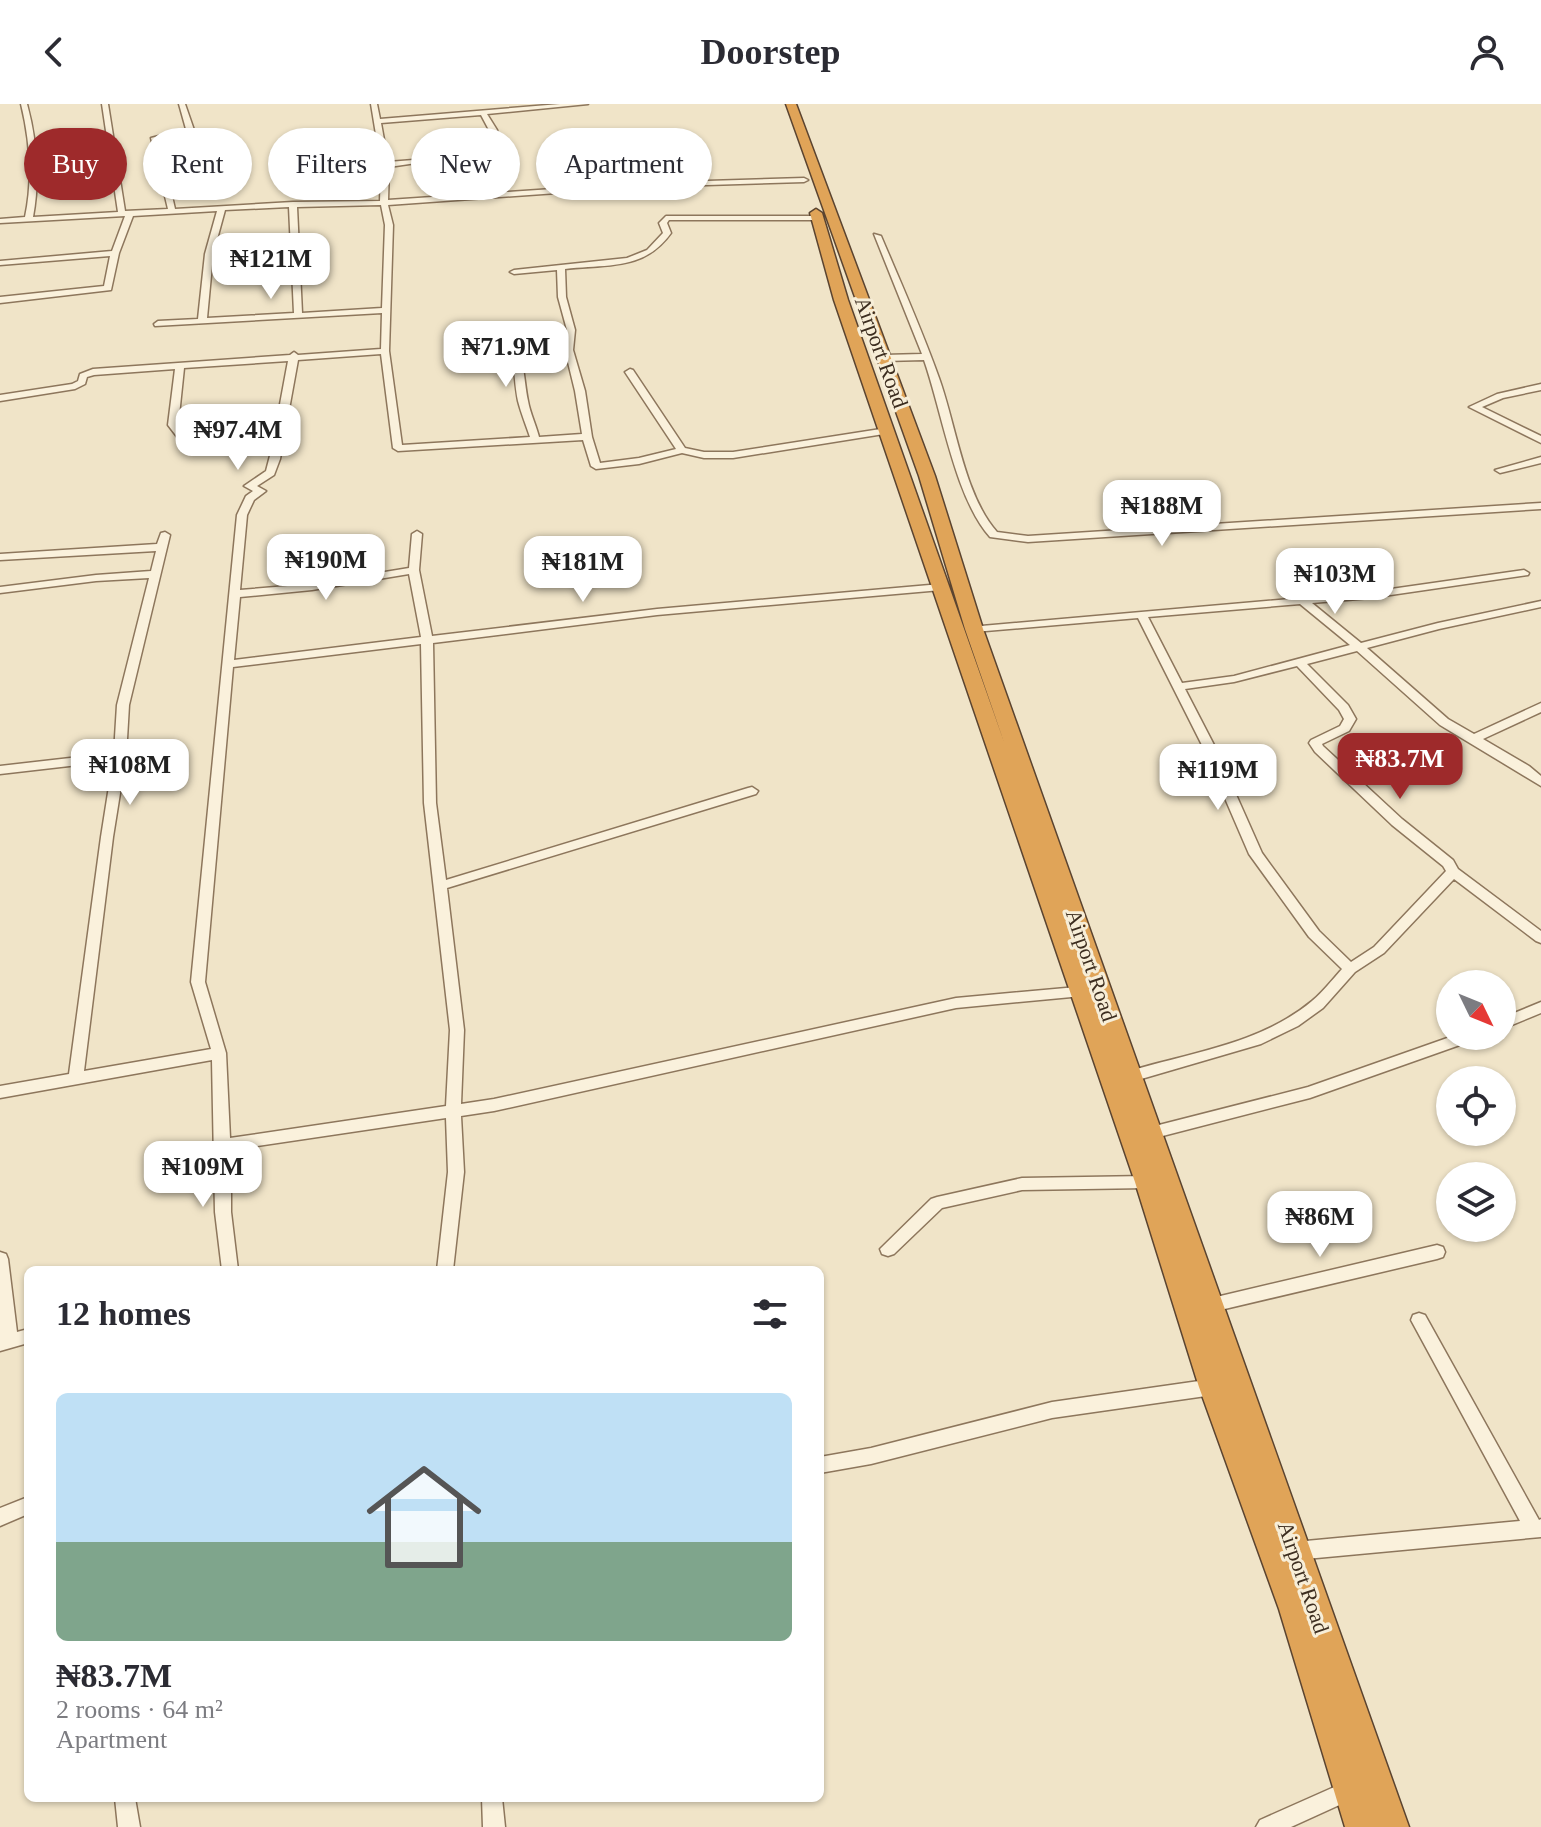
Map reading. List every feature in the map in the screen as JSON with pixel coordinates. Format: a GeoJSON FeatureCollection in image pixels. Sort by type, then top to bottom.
{"type":"FeatureCollection","features":[{"type":"Feature","properties":{"kind":"highway","name":"Airport Road"},"geometry":{"type":"LineString","coordinates":[[791,104],[884,358],[941,587],[1091,991],[1131,1076],[1392,1827]]}},
{"type":"Feature","properties":{"kind":"highway","name":"Airport Road"},"geometry":{"type":"LineString","coordinates":[[785,131],[818,218],[841,300],[887,431],[917,483],[974,629],[1091,991],[1147,1182],[1213,1387],[1294,1609],[1362,1827]]}},
{"type":"Feature","properties":{"kind":"street"},"geometry":{"type":"LineString","coordinates":[[24,104],[34,181],[29,219]]}},
{"type":"Feature","properties":{"kind":"street"},"geometry":{"type":"LineString","coordinates":[[0,300],[109,286],[126,213],[105,104]]}},
{"type":"Feature","properties":{"kind":"street"},"geometry":{"type":"LineString","coordinates":[[172,211],[155,138],[190,130],[182,104]]}},
{"type":"Feature","properties":{"kind":"street"},"geometry":{"type":"LineString","coordinates":[[374,104],[379,128]]}},
{"type":"Feature","properties":{"kind":"street"},"geometry":{"type":"LineString","coordinates":[[378,121],[585,104]]}},
{"type":"Feature","properties":{"kind":"street"},"geometry":{"type":"LineString","coordinates":[[483,113],[492,128]]}},
{"type":"Feature","properties":{"kind":"street"},"geometry":{"type":"LineString","coordinates":[[0,221],[293,204],[384,203],[642,185],[804,180]]}},
{"type":"Feature","properties":{"kind":"street"},"geometry":{"type":"LineString","coordinates":[[384,200],[389,225],[385,351],[398,448],[587,437]]}},
{"type":"Feature","properties":{"kind":"street"},"geometry":{"type":"LineString","coordinates":[[293,204],[298,315]]}},
{"type":"Feature","properties":{"kind":"street"},"geometry":{"type":"LineString","coordinates":[[202,321],[209,254],[222,208]]}},
{"type":"Feature","properties":{"kind":"street"},"geometry":{"type":"LineString","coordinates":[[514,272],[620,264],[643,256],[656,249],[665,238],[667,233],[663,223],[666,218],[818,218]]}},
{"type":"Feature","properties":{"kind":"street"},"geometry":{"type":"LineString","coordinates":[[877,236],[943,403],[957,457],[983,523],[988,530],[1003,538],[1541,506]]}},
{"type":"Feature","properties":{"kind":"street"},"geometry":{"type":"LineString","coordinates":[[0,263],[115,253]]}},
{"type":"Feature","properties":{"kind":"street"},"geometry":{"type":"LineString","coordinates":[[561,268],[562,297],[571,330],[569,350],[596,466],[639,461],[682,450],[704,455],[733,455],[887,431]]}},
{"type":"Feature","properties":{"kind":"street"},"geometry":{"type":"LineString","coordinates":[[158,324],[386,310]]}},
{"type":"Feature","properties":{"kind":"street"},"geometry":{"type":"LineString","coordinates":[[494,327],[517,351],[522,395],[535,438]]}},
{"type":"Feature","properties":{"kind":"street"},"geometry":{"type":"LineString","coordinates":[[0,398],[75,386],[82,382],[83,376],[93,372],[294,355],[385,351]]}},
{"type":"Feature","properties":{"kind":"street"},"geometry":{"type":"LineString","coordinates":[[230,1266],[223,1212],[219,1053],[198,982],[242,515],[250,498],[261,491],[249,486],[270,473],[294,355]]}},
{"type":"Feature","properties":{"kind":"street"},"geometry":{"type":"LineString","coordinates":[[884,358],[925,357]]}},
{"type":"Feature","properties":{"kind":"street"},"geometry":{"type":"LineString","coordinates":[[180,364],[173,425],[181,436],[205,435],[211,445],[277,445]]}},
{"type":"Feature","properties":{"kind":"street"},"geometry":{"type":"LineString","coordinates":[[630,372],[682,450]]}},
{"type":"Feature","properties":{"kind":"street"},"geometry":{"type":"LineString","coordinates":[[1541,387],[1500,396],[1474,407],[1541,440]]}},
{"type":"Feature","properties":{"kind":"street"},"geometry":{"type":"LineString","coordinates":[[1500,470],[1541,460]]}},
{"type":"Feature","properties":{"kind":"street"},"geometry":{"type":"LineString","coordinates":[[417,534],[414,570],[427,641],[430,803],[457,1030],[453,1112],[456,1172],[445,1266]]}},
{"type":"Feature","properties":{"kind":"street"},"geometry":{"type":"LineString","coordinates":[[0,557],[164,541],[123,705],[120,756],[76,1078]]}},
{"type":"Feature","properties":{"kind":"street"},"geometry":{"type":"LineString","coordinates":[[233,594],[312,587],[414,570]]}},
{"type":"Feature","properties":{"kind":"street"},"geometry":{"type":"LineString","coordinates":[[974,629],[1303,601],[1524,573]]}},
{"type":"Feature","properties":{"kind":"street"},"geometry":{"type":"LineString","coordinates":[[0,590],[156,574]]}},
{"type":"Feature","properties":{"kind":"street"},"geometry":{"type":"LineString","coordinates":[[230,664],[657,612],[941,587]]}},
{"type":"Feature","properties":{"kind":"street"},"geometry":{"type":"LineString","coordinates":[[1303,601],[1444,722],[1541,782]]}},
{"type":"Feature","properties":{"kind":"street"},"geometry":{"type":"LineString","coordinates":[[1178,687],[1234,679],[1358,646],[1541,604]]}},
{"type":"Feature","properties":{"kind":"street"},"geometry":{"type":"LineString","coordinates":[[1142,616],[1208,745],[1256,854],[1314,934],[1350,969]]}},
{"type":"Feature","properties":{"kind":"street"},"geometry":{"type":"LineString","coordinates":[[1299,662],[1344,708],[1350,719],[1345,728],[1315,743],[1319,749],[1366,795],[1448,863],[1453,872],[1541,938]]}},
{"type":"Feature","properties":{"kind":"street"},"geometry":{"type":"LineString","coordinates":[[1474,739],[1541,707]]}},
{"type":"Feature","properties":{"kind":"street"},"geometry":{"type":"LineString","coordinates":[[0,770],[120,756]]}},
{"type":"Feature","properties":{"kind":"street"},"geometry":{"type":"LineString","coordinates":[[440,886],[752,791]]}},
{"type":"Feature","properties":{"kind":"street"},"geometry":{"type":"LineString","coordinates":[[1131,1076],[1256,1040],[1318,1004],[1350,969],[1379,950],[1453,872]]}},
{"type":"Feature","properties":{"kind":"street"},"geometry":{"type":"LineString","coordinates":[[223,1145],[453,1112],[956,1003],[1091,991]]}},
{"type":"Feature","properties":{"kind":"street"},"geometry":{"type":"LineString","coordinates":[[1516,1018],[1540,1009]]}},
{"type":"Feature","properties":{"kind":"street"},"geometry":{"type":"LineString","coordinates":[[1151,1133],[1310,1092],[1436,1048]]}},
{"type":"Feature","properties":{"kind":"street"},"geometry":{"type":"LineString","coordinates":[[0,1092],[219,1053]]}},
{"type":"Feature","properties":{"kind":"street"},"geometry":{"type":"LineString","coordinates":[[888,1249],[937,1203],[1022,1184],[1147,1182]]}},
{"type":"Feature","properties":{"kind":"street"},"geometry":{"type":"LineString","coordinates":[[1212,1305],[1437,1252]]}},
{"type":"Feature","properties":{"kind":"street"},"geometry":{"type":"LineString","coordinates":[[0,1259],[5,1342]]}},
{"type":"Feature","properties":{"kind":"street"},"geometry":{"type":"LineString","coordinates":[[1295,1551],[1537,1529],[1419,1320]]}},
{"type":"Feature","properties":{"kind":"street"},"geometry":{"type":"LineString","coordinates":[[824,1464],[871,1456],[1052,1410],[1213,1387]]}},
{"type":"Feature","properties":{"kind":"street"},"geometry":{"type":"LineString","coordinates":[[0,1517],[24,1507]]}},
{"type":"Feature","properties":{"kind":"street"},"geometry":{"type":"LineString","coordinates":[[1267,1827],[1350,1790]]}},
{"type":"Feature","properties":{"kind":"street"},"geometry":{"type":"LineString","coordinates":[[126,1802],[129,1827]]}},
{"type":"Feature","properties":{"kind":"street"},"geometry":{"type":"LineString","coordinates":[[492,1802],[494,1827]]}}]}
